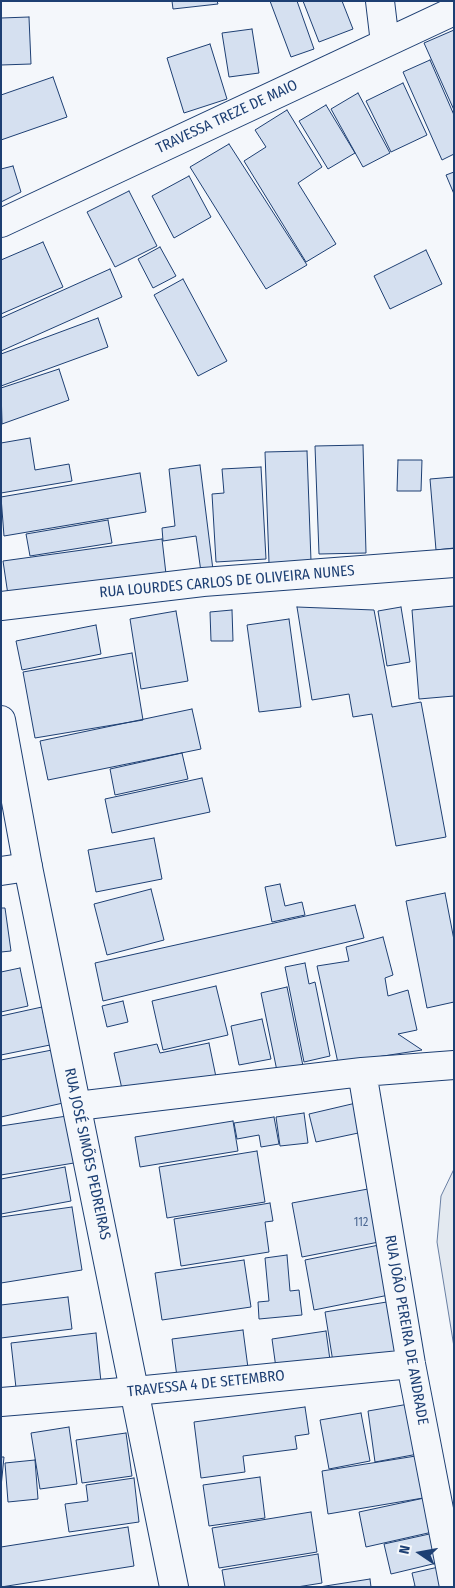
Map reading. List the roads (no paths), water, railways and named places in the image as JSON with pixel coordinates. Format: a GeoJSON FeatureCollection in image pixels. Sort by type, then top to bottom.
{"type":"FeatureCollection","features":[{"type":"Feature","properties":{"kind":"street"},"geometry":{"type":"LineString","coordinates":[[380,1],[385,43]]}},
{"type":"Feature","properties":{"kind":"street","name":"TRAVESSA TREZE DE MAIO"},"geometry":{"type":"LineString","coordinates":[[1,223],[454,11]]}},
{"type":"Feature","properties":{"kind":"street","name":"RUA LOURDES CARLOS DE OLIVEIRA NUNES"},"geometry":{"type":"LineString","coordinates":[[1,606],[203,582],[454,563]]}},
{"type":"Feature","properties":{"kind":"street","name":"RUA JOSÉ SIMÕES PEDREIRAS"},"geometry":{"type":"LineString","coordinates":[[1,720],[28,867],[174,1587]]}},
{"type":"Feature","properties":{"kind":"street"},"geometry":{"type":"LineString","coordinates":[[1,870],[28,867]]}},
{"type":"Feature","properties":{"kind":"street"},"geometry":{"type":"LineString","coordinates":[[77,1106],[362,1072],[454,1065]]}},
{"type":"Feature","properties":{"kind":"street","name":"RUA JOÃO PEREIRA DE ANDRADE"},"geometry":{"type":"LineString","coordinates":[[362,1072],[411,1364],[454,1587]]}},
{"type":"Feature","properties":{"kind":"street","name":"TRAVESSA 4 DE SETEMBRO"},"geometry":{"type":"LineString","coordinates":[[1,1402],[411,1364]]}}]}
